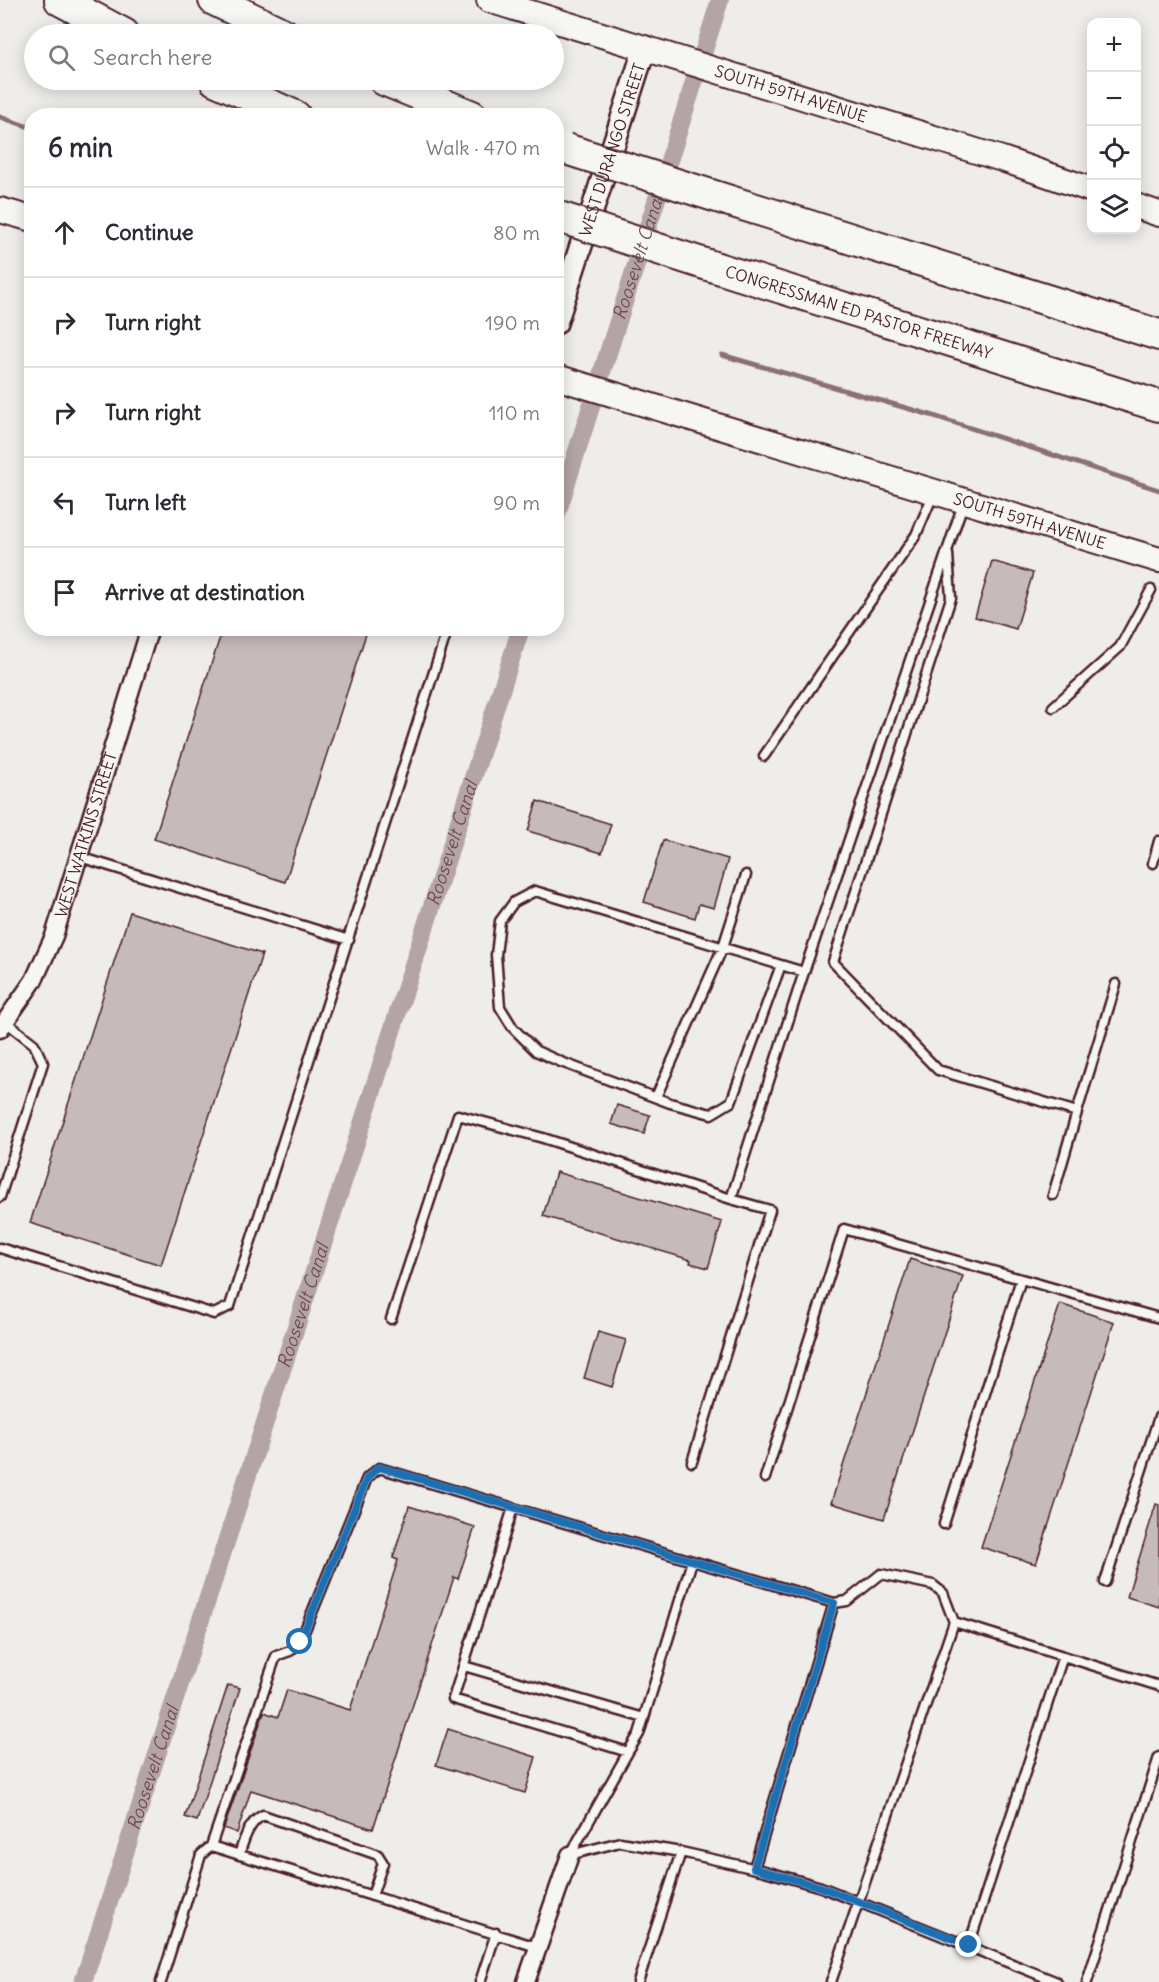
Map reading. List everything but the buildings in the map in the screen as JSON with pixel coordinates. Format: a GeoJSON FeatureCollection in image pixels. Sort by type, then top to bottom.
{"type":"FeatureCollection","features":[{"type":"Feature","properties":{"kind":"highway"},"geometry":{"type":"LineString","coordinates":[[60,0],[105,24]]}},
{"type":"Feature","properties":{"kind":"highway"},"geometry":{"type":"LineString","coordinates":[[214,0],[263,24]]}},
{"type":"Feature","properties":{"kind":"highway"},"geometry":{"type":"LineString","coordinates":[[237,90],[277,108]]}},
{"type":"Feature","properties":{"kind":"highway"},"geometry":{"type":"LineString","coordinates":[[408,90],[452,108]]}},
{"type":"Feature","properties":{"kind":"highway"},"geometry":{"type":"LineString","coordinates":[[564,148],[1159,335]]}},
{"type":"Feature","properties":{"kind":"highway","name":"CONGRESSMAN ED PASTOR FREEWAY"},"geometry":{"type":"LineString","coordinates":[[564,219],[1159,406]]}},
{"type":"Feature","properties":{"kind":"highway"},"geometry":{"type":"LineString","coordinates":[[1050,300],[1101,299],[1159,315]]}},
{"type":"Feature","properties":{"kind":"highway"},"geometry":{"type":"LineString","coordinates":[[1074,380],[1159,428]]}},
{"type":"Feature","properties":{"kind":"main road","name":"SOUTH 59TH AVENUE"},"geometry":{"type":"LineString","coordinates":[[489,0],[726,72],[1002,159],[1087,188]]}},
{"type":"Feature","properties":{"kind":"main road"},"geometry":{"type":"LineString","coordinates":[[1141,207],[1159,214]]}},
{"type":"Feature","properties":{"kind":"main road"},"geometry":{"type":"LineString","coordinates":[[0,210],[24,217]]}},
{"type":"Feature","properties":{"kind":"main road","name":"SOUTH 59TH AVENUE"},"geometry":{"type":"LineString","coordinates":[[567,380],[1159,560]]}},
{"type":"Feature","properties":{"kind":"street","name":"WEST DURANGO STREET"},"geometry":{"type":"LineString","coordinates":[[564,298],[645,47]]}},
{"type":"Feature","properties":{"kind":"street","name":"WEST WATKINS STREET"},"geometry":{"type":"LineString","coordinates":[[3,1026],[34,980],[54,936],[148,636]]}},
{"type":"Feature","properties":{"kind":"street"},"geometry":{"type":"LineString","coordinates":[[526,1982],[570,1855]]}},
{"type":"Feature","properties":{"kind":"lane"},"geometry":{"type":"LineString","coordinates":[[764,756],[916,535],[934,491]]}},
{"type":"Feature","properties":{"kind":"lane"},"geometry":{"type":"LineString","coordinates":[[731,1198],[804,972],[964,500]]}},
{"type":"Feature","properties":{"kind":"lane"},"geometry":{"type":"LineString","coordinates":[[947,550],[951,598],[833,962],[938,1070],[1077,1112]]}},
{"type":"Feature","properties":{"kind":"lane"},"geometry":{"type":"LineString","coordinates":[[1053,707],[1120,647],[1151,590]]}},
{"type":"Feature","properties":{"kind":"lane"},"geometry":{"type":"LineString","coordinates":[[0,1248],[214,1314],[231,1306],[445,636]]}},
{"type":"Feature","properties":{"kind":"lane"},"geometry":{"type":"LineString","coordinates":[[1153,863],[1159,841]]}},
{"type":"Feature","properties":{"kind":"lane"},"geometry":{"type":"LineString","coordinates":[[80,857],[349,940]]}},
{"type":"Feature","properties":{"kind":"lane"},"geometry":{"type":"LineString","coordinates":[[656,1097],[723,947],[746,875]]}},
{"type":"Feature","properties":{"kind":"lane"},"geometry":{"type":"LineString","coordinates":[[781,965],[731,1102],[711,1114],[656,1097],[536,1051],[523,1040],[500,1007],[496,955],[500,921],[514,902],[535,891],[723,947],[804,972]]}},
{"type":"Feature","properties":{"kind":"lane"},"geometry":{"type":"LineString","coordinates":[[1053,1195],[1116,984]]}},
{"type":"Feature","properties":{"kind":"lane"},"geometry":{"type":"LineString","coordinates":[[0,1197],[43,1063],[34,1044],[3,1026]]}},
{"type":"Feature","properties":{"kind":"lane"},"geometry":{"type":"LineString","coordinates":[[391,1319],[458,1114],[543,1138],[770,1210],[692,1462]]}},
{"type":"Feature","properties":{"kind":"lane"},"geometry":{"type":"LineString","coordinates":[[765,1478],[844,1229],[1159,1318]]}},
{"type":"Feature","properties":{"kind":"lane"},"geometry":{"type":"LineString","coordinates":[[944,1524],[1021,1279]]}},
{"type":"Feature","properties":{"kind":"lane"},"geometry":{"type":"LineString","coordinates":[[1105,1582],[1159,1417]]}},
{"type":"Feature","properties":{"kind":"lane"},"geometry":{"type":"LineString","coordinates":[[161,1982],[201,1855],[211,1846],[276,1656],[290,1651],[300,1642],[367,1478],[379,1467],[834,1603],[847,1601],[881,1574],[895,1575],[933,1585],[943,1593],[954,1622],[831,1982]]}},
{"type":"Feature","properties":{"kind":"lane"},"geometry":{"type":"LineString","coordinates":[[513,1508],[453,1699],[628,1752]]}},
{"type":"Feature","properties":{"kind":"lane"},"geometry":{"type":"LineString","coordinates":[[570,1855],[639,1734],[692,1561]]}},
{"type":"Feature","properties":{"kind":"lane"},"geometry":{"type":"LineString","coordinates":[[754,1868],[834,1603]]}},
{"type":"Feature","properties":{"kind":"lane"},"geometry":{"type":"LineString","coordinates":[[954,1622],[1159,1686]]}},
{"type":"Feature","properties":{"kind":"lane"},"geometry":{"type":"LineString","coordinates":[[969,1945],[1063,1656]]}},
{"type":"Feature","properties":{"kind":"lane"},"geometry":{"type":"LineString","coordinates":[[464,1666],[644,1718]]}},
{"type":"Feature","properties":{"kind":"lane"},"geometry":{"type":"LineString","coordinates":[[1087,1982],[1159,1757]]}},
{"type":"Feature","properties":{"kind":"lane"},"geometry":{"type":"LineString","coordinates":[[239,1855],[245,1835],[257,1818],[263,1815],[378,1855],[383,1863],[372,1896]]}},
{"type":"Feature","properties":{"kind":"lane"},"geometry":{"type":"LineString","coordinates":[[570,1855],[620,1842],[681,1852],[754,1868],[821,1887],[1057,1982]]}},
{"type":"Feature","properties":{"kind":"lane"},"geometry":{"type":"LineString","coordinates":[[211,1846],[537,1947]]}},
{"type":"Feature","properties":{"kind":"lane"},"geometry":{"type":"LineString","coordinates":[[638,1982],[681,1852]]}},
{"type":"Feature","properties":{"kind":"lane"},"geometry":{"type":"LineString","coordinates":[[480,1982],[496,1934]]}},
{"type":"Feature","properties":{"kind":"waterway","name":"Roosevelt Canal"},"geometry":{"type":"LineString","coordinates":[[564,492],[720,0]]}},
{"type":"Feature","properties":{"kind":"waterway"},"geometry":{"type":"LineString","coordinates":[[0,117],[24,125]]}},
{"type":"Feature","properties":{"kind":"waterway"},"geometry":{"type":"LineString","coordinates":[[722,355],[934,416],[1159,490]]}},
{"type":"Feature","properties":{"kind":"waterway","name":"Roosevelt Canal"},"geometry":{"type":"LineString","coordinates":[[83,1982],[304,1305],[518,636]]}},
{"type":"Feature","properties":{"kind":"route"},"geometry":{"type":"LineString","coordinates":[[300,1642],[367,1478],[379,1467],[834,1603],[754,1868],[821,1887],[969,1945]]}}]}
